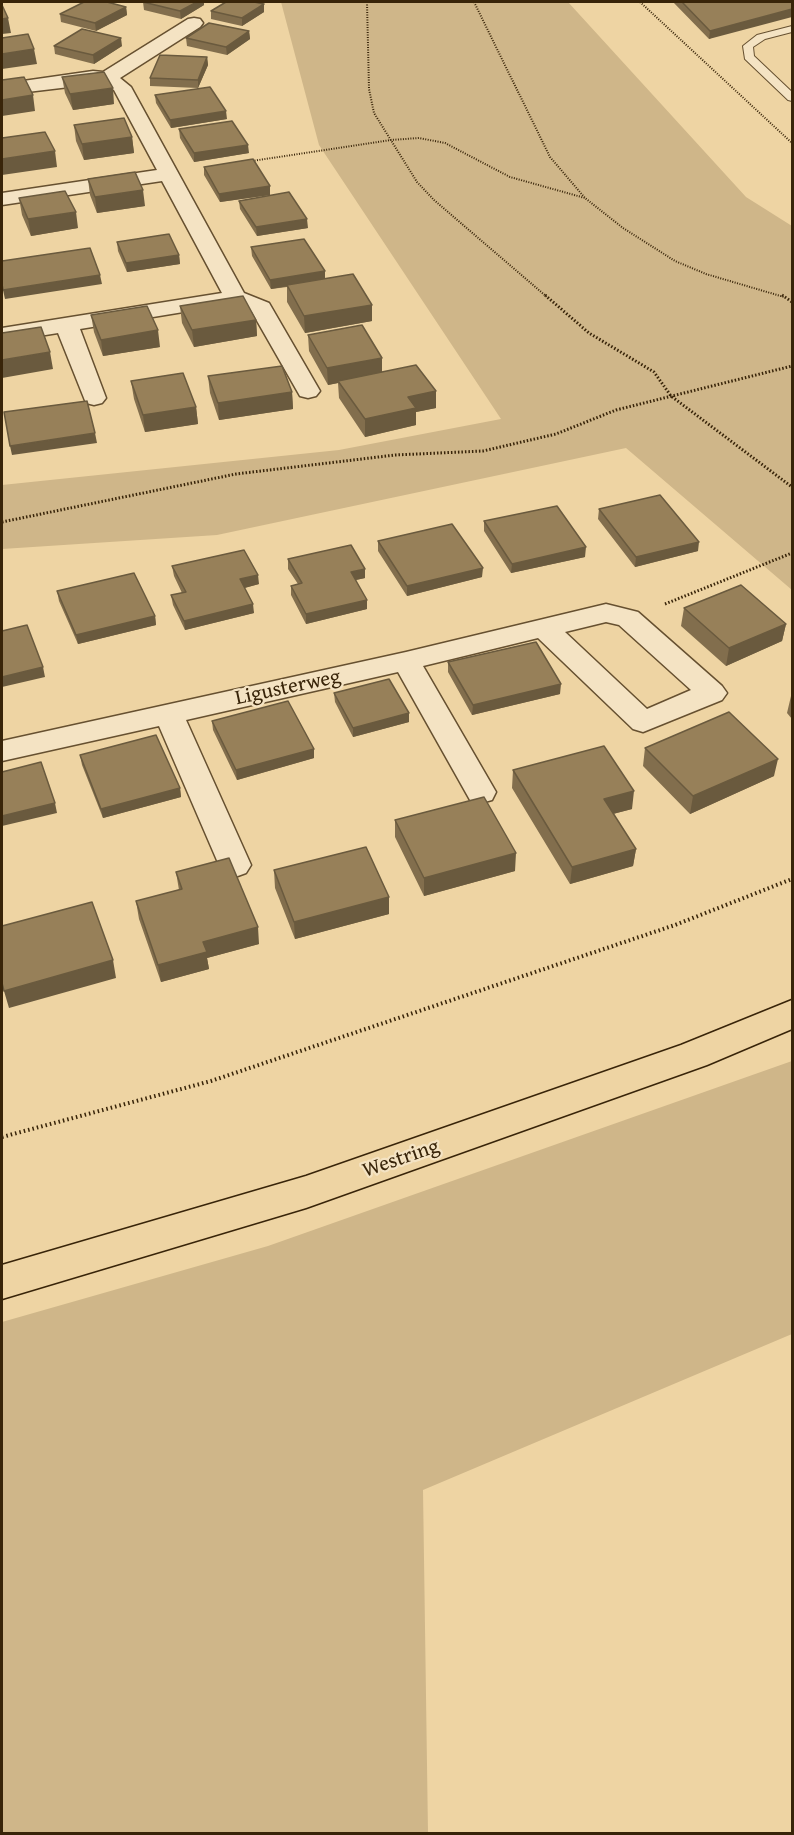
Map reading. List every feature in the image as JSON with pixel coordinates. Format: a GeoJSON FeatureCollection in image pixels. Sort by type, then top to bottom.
{"type":"FeatureCollection","features":[{"type":"Feature","properties":{"kind":"main road","name":"Westring"},"geometry":{"type":"LineString","coordinates":[[2,1282],[306,1192],[694,1056],[792,1014]]}},
{"type":"Feature","properties":{"kind":"street"},"geometry":{"type":"LineString","coordinates":[[107,78],[194,23]]}},
{"type":"Feature","properties":{"kind":"street"},"geometry":{"type":"LineString","coordinates":[[2,88],[86,78],[107,78],[122,87],[235,297]]}},
{"type":"Feature","properties":{"kind":"street"},"geometry":{"type":"LineString","coordinates":[[2,199],[169,174]]}},
{"type":"Feature","properties":{"kind":"street"},"geometry":{"type":"LineString","coordinates":[[2,335],[235,297],[261,308],[308,391]]}},
{"type":"Feature","properties":{"kind":"street"},"geometry":{"type":"LineString","coordinates":[[67,325],[94,398]]}},
{"type":"Feature","properties":{"kind":"street","name":"Ligusterweg"},"geometry":{"type":"LineString","coordinates":[[2,751],[406,662],[606,614],[628,618]]}},
{"type":"Feature","properties":{"kind":"street"},"geometry":{"type":"LineString","coordinates":[[545,629],[643,722],[712,693],[628,618]]}},
{"type":"Feature","properties":{"kind":"street"},"geometry":{"type":"LineString","coordinates":[[406,662],[481,792]]}},
{"type":"Feature","properties":{"kind":"street"},"geometry":{"type":"LineString","coordinates":[[169,714],[236,865]]}},
{"type":"Feature","properties":{"kind":"lane"},"geometry":{"type":"LineString","coordinates":[[792,29],[761,37],[748,46],[749,57],[792,98]]}},
{"type":"Feature","properties":{"kind":"path"},"geometry":{"type":"LineString","coordinates":[[367,2],[369,89],[374,112],[417,182],[434,200],[588,333],[654,372],[671,396],[792,487]]}},
{"type":"Feature","properties":{"kind":"path"},"geometry":{"type":"LineString","coordinates":[[474,2],[550,157],[585,198],[623,228],[675,261],[706,274],[780,294],[792,302]]}},
{"type":"Feature","properties":{"kind":"path"},"geometry":{"type":"LineString","coordinates":[[640,2],[792,143]]}},
{"type":"Feature","properties":{"kind":"path"},"geometry":{"type":"LineString","coordinates":[[250,162],[391,140],[419,138],[445,143],[510,177],[585,198]]}},
{"type":"Feature","properties":{"kind":"path"},"geometry":{"type":"LineString","coordinates":[[2,522],[236,474],[395,455],[483,451],[556,434],[616,410],[792,366]]}},
{"type":"Feature","properties":{"kind":"path"},"geometry":{"type":"LineString","coordinates":[[628,618],[792,553]]}},
{"type":"Feature","properties":{"kind":"path"},"geometry":{"type":"LineString","coordinates":[[2,1137],[211,1081],[675,925],[792,879]]}},
{"type":"Feature","properties":{"kind":"shaded area"},"geometry":{"type":"Polygon","coordinates":[[[281,2],[568,2],[746,197],[792,226],[792,590],[626,448],[217,535],[2,549],[2,485],[339,450],[501,419],[319,145],[281,2]]]}},
{"type":"Feature","properties":{"kind":"shaded area"},"geometry":{"type":"Polygon","coordinates":[[[792,1061],[792,1334],[423,1490],[428,1833],[2,1833],[2,1322],[268,1246],[792,1061]]]}},
{"type":"Feature","properties":{"kind":"building"},"geometry":{"type":"Polygon","coordinates":[[[84,2],[107,2],[126,7],[95,23],[60,14],[84,2]]]}},
{"type":"Feature","properties":{"kind":"building"},"geometry":{"type":"Polygon","coordinates":[[[143,2],[197,2],[180,11],[143,2]]]}},
{"type":"Feature","properties":{"kind":"building"},"geometry":{"type":"Polygon","coordinates":[[[226,2],[264,4],[242,18],[211,11],[226,2]]]}},
{"type":"Feature","properties":{"kind":"building"},"geometry":{"type":"Polygon","coordinates":[[[682,2],[792,2],[792,9],[710,31],[682,2]]]}},
{"type":"Feature","properties":{"kind":"building"},"geometry":{"type":"Polygon","coordinates":[[[2,5],[8,18],[2,19],[2,5]]]}},
{"type":"Feature","properties":{"kind":"building"},"geometry":{"type":"Polygon","coordinates":[[[209,23],[249,31],[226,47],[186,38],[209,23]]]}},
{"type":"Feature","properties":{"kind":"building"},"geometry":{"type":"Polygon","coordinates":[[[82,29],[121,38],[93,55],[54,46],[82,29]]]}},
{"type":"Feature","properties":{"kind":"building"},"geometry":{"type":"Polygon","coordinates":[[[28,34],[34,49],[2,54],[2,38],[28,34]]]}},
{"type":"Feature","properties":{"kind":"building"},"geometry":{"type":"Polygon","coordinates":[[[160,55],[207,57],[198,80],[150,78],[160,55]]]}},
{"type":"Feature","properties":{"kind":"building"},"geometry":{"type":"Polygon","coordinates":[[[104,72],[113,88],[70,94],[62,77],[104,72]]]}},
{"type":"Feature","properties":{"kind":"building"},"geometry":{"type":"Polygon","coordinates":[[[24,77],[33,95],[2,100],[2,80],[24,77]]]}},
{"type":"Feature","properties":{"kind":"building"},"geometry":{"type":"Polygon","coordinates":[[[210,87],[226,111],[170,120],[155,95],[210,87]]]}},
{"type":"Feature","properties":{"kind":"building"},"geometry":{"type":"Polygon","coordinates":[[[124,118],[132,137],[82,144],[74,125],[124,118]]]}},
{"type":"Feature","properties":{"kind":"building"},"geometry":{"type":"Polygon","coordinates":[[[232,121],[248,145],[194,153],[179,129],[232,121]]]}},
{"type":"Feature","properties":{"kind":"building"},"geometry":{"type":"Polygon","coordinates":[[[45,132],[55,151],[2,159],[2,138],[45,132]]]}},
{"type":"Feature","properties":{"kind":"building"},"geometry":{"type":"Polygon","coordinates":[[[253,159],[270,186],[219,194],[204,167],[253,159]]]}},
{"type":"Feature","properties":{"kind":"building"},"geometry":{"type":"Polygon","coordinates":[[[135,172],[143,190],[95,197],[88,179],[135,172]]]}},
{"type":"Feature","properties":{"kind":"building"},"geometry":{"type":"Polygon","coordinates":[[[65,191],[76,212],[28,219],[19,198],[65,191]]]}},
{"type":"Feature","properties":{"kind":"building"},"geometry":{"type":"Polygon","coordinates":[[[289,192],[307,219],[256,227],[239,201],[289,192]]]}},
{"type":"Feature","properties":{"kind":"building"},"geometry":{"type":"Polygon","coordinates":[[[169,234],[179,255],[126,263],[117,242],[169,234]]]}},
{"type":"Feature","properties":{"kind":"building"},"geometry":{"type":"Polygon","coordinates":[[[304,239],[325,271],[270,280],[251,247],[304,239]]]}},
{"type":"Feature","properties":{"kind":"building"},"geometry":{"type":"Polygon","coordinates":[[[90,248],[100,275],[3,290],[2,261],[90,248]]]}},
{"type":"Feature","properties":{"kind":"building"},"geometry":{"type":"Polygon","coordinates":[[[353,274],[372,305],[304,316],[287,285],[353,274]]]}},
{"type":"Feature","properties":{"kind":"building"},"geometry":{"type":"Polygon","coordinates":[[[243,296],[256,320],[192,330],[180,306],[243,296]]]}},
{"type":"Feature","properties":{"kind":"building"},"geometry":{"type":"Polygon","coordinates":[[[147,306],[158,330],[101,340],[91,315],[147,306]]]}},
{"type":"Feature","properties":{"kind":"building"},"geometry":{"type":"Polygon","coordinates":[[[362,325],[382,358],[327,368],[308,335],[362,325]]]}},
{"type":"Feature","properties":{"kind":"building"},"geometry":{"type":"Polygon","coordinates":[[[41,327],[50,352],[2,360],[2,333],[41,327]]]}},
{"type":"Feature","properties":{"kind":"building"},"geometry":{"type":"Polygon","coordinates":[[[416,365],[436,391],[408,397],[416,408],[365,419],[338,381],[416,365]]]}},
{"type":"Feature","properties":{"kind":"building"},"geometry":{"type":"Polygon","coordinates":[[[282,366],[292,392],[218,403],[208,376],[282,366]]]}},
{"type":"Feature","properties":{"kind":"building"},"geometry":{"type":"Polygon","coordinates":[[[183,373],[196,407],[143,415],[131,381],[183,373]]]}},
{"type":"Feature","properties":{"kind":"building"},"geometry":{"type":"Polygon","coordinates":[[[87,401],[95,433],[10,446],[4,412],[87,401]]]}},
{"type":"Feature","properties":{"kind":"building"},"geometry":{"type":"Polygon","coordinates":[[[660,495],[699,542],[636,557],[599,509],[660,495]]]}},
{"type":"Feature","properties":{"kind":"building"},"geometry":{"type":"Polygon","coordinates":[[[557,506],[586,547],[512,564],[484,521],[557,506]]]}},
{"type":"Feature","properties":{"kind":"building"},"geometry":{"type":"Polygon","coordinates":[[[452,524],[483,568],[407,586],[378,541],[452,524]]]}},
{"type":"Feature","properties":{"kind":"building"},"geometry":{"type":"Polygon","coordinates":[[[351,545],[365,569],[351,572],[367,600],[306,614],[291,586],[302,583],[288,559],[351,545]]]}},
{"type":"Feature","properties":{"kind":"building"},"geometry":{"type":"Polygon","coordinates":[[[244,550],[258,575],[240,579],[253,604],[184,621],[171,595],[186,592],[172,566],[244,550]]]}},
{"type":"Feature","properties":{"kind":"building"},"geometry":{"type":"Polygon","coordinates":[[[134,573],[155,616],[76,635],[57,591],[134,573]]]}},
{"type":"Feature","properties":{"kind":"building"},"geometry":{"type":"Polygon","coordinates":[[[741,585],[786,624],[729,648],[684,608],[741,585]]]}},
{"type":"Feature","properties":{"kind":"building"},"geometry":{"type":"Polygon","coordinates":[[[27,625],[43,667],[2,677],[2,631],[27,625]]]}},
{"type":"Feature","properties":{"kind":"building"},"geometry":{"type":"Polygon","coordinates":[[[536,642],[561,684],[473,705],[448,662],[536,642]]]}},
{"type":"Feature","properties":{"kind":"building"},"geometry":{"type":"Polygon","coordinates":[[[389,679],[409,713],[353,728],[334,693],[389,679]]]}},
{"type":"Feature","properties":{"kind":"building"},"geometry":{"type":"Polygon","coordinates":[[[288,701],[314,749],[236,770],[212,721],[288,701]]]}},
{"type":"Feature","properties":{"kind":"building"},"geometry":{"type":"Polygon","coordinates":[[[729,712],[778,759],[693,796],[645,748],[729,712]]]}},
{"type":"Feature","properties":{"kind":"building"},"geometry":{"type":"Polygon","coordinates":[[[156,735],[180,788],[101,809],[80,755],[156,735]]]}},
{"type":"Feature","properties":{"kind":"building"},"geometry":{"type":"Polygon","coordinates":[[[604,746],[634,791],[604,799],[636,849],[572,867],[513,770],[604,746]]]}},
{"type":"Feature","properties":{"kind":"building"},"geometry":{"type":"Polygon","coordinates":[[[41,762],[55,803],[2,816],[2,772],[41,762]]]}},
{"type":"Feature","properties":{"kind":"building"},"geometry":{"type":"Polygon","coordinates":[[[484,797],[516,853],[424,878],[395,820],[484,797]]]}},
{"type":"Feature","properties":{"kind":"building"},"geometry":{"type":"Polygon","coordinates":[[[366,847],[389,897],[294,922],[274,870],[366,847]]]}},
{"type":"Feature","properties":{"kind":"building"},"geometry":{"type":"Polygon","coordinates":[[[229,858],[258,927],[203,942],[207,952],[158,965],[136,901],[182,889],[176,872],[229,858]]]}},
{"type":"Feature","properties":{"kind":"building"},"geometry":{"type":"Polygon","coordinates":[[[92,902],[113,960],[4,991],[2,926],[92,902]]]}}]}
